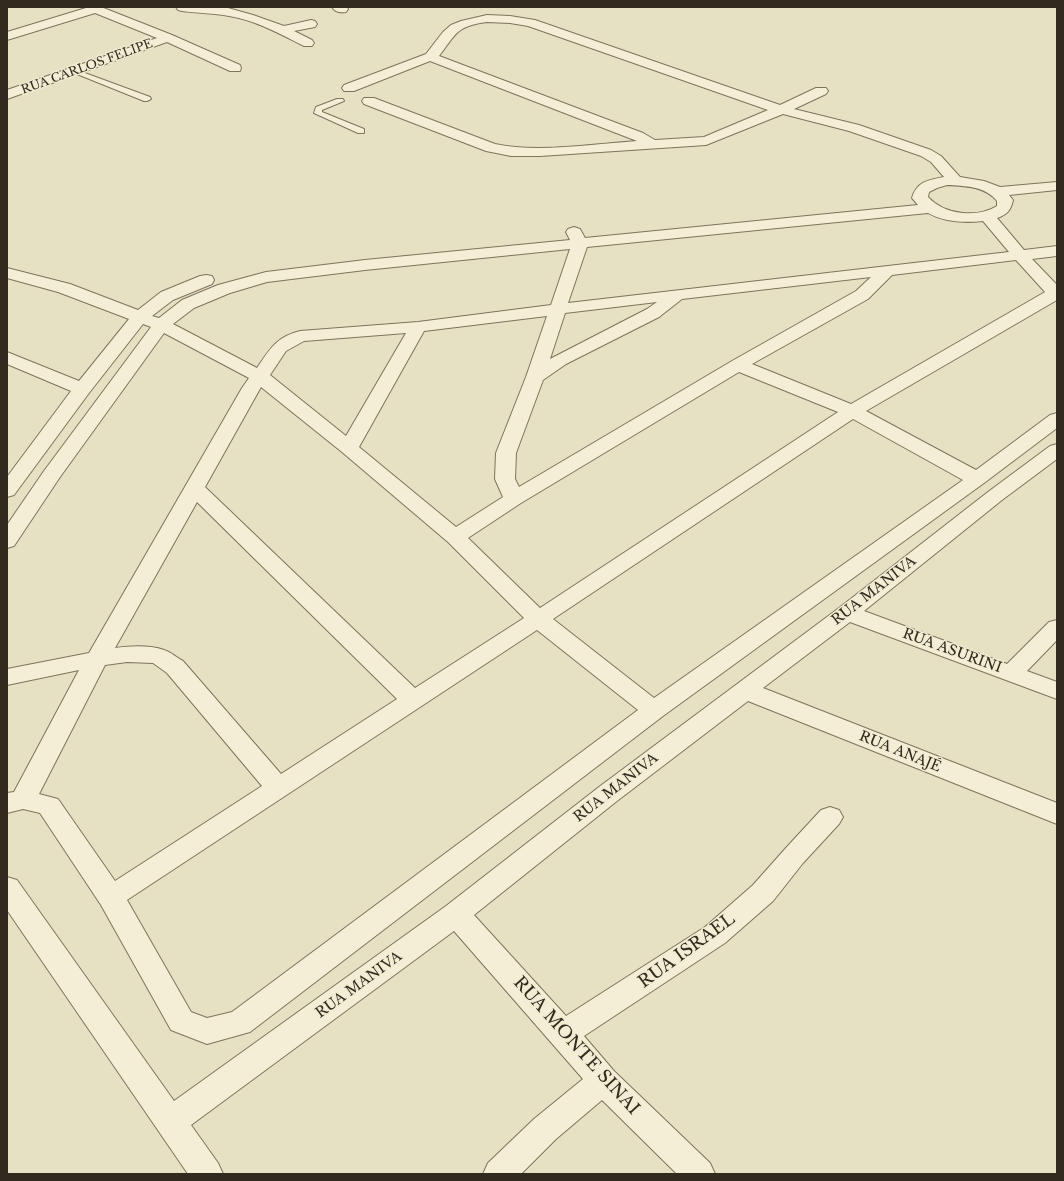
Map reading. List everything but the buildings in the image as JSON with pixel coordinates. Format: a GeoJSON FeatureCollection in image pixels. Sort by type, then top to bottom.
{"type":"FeatureCollection","features":[{"type":"Feature","properties":{"kind":"street"},"geometry":{"type":"LineString","coordinates":[[182,7],[228,12],[253,18],[288,32],[308,43]]}},
{"type":"Feature","properties":{"kind":"street"},"geometry":{"type":"LineString","coordinates":[[228,12],[240,7]]}},
{"type":"Feature","properties":{"kind":"street"},"geometry":{"type":"LineString","coordinates":[[7,36],[93,8],[168,38],[235,68]]}},
{"type":"Feature","properties":{"kind":"street"},"geometry":{"type":"LineString","coordinates":[[435,59],[435,53],[447,35],[468,22],[487,19],[509,19],[531,23],[762,105],[854,128],[926,153],[936,159],[956,181]]}},
{"type":"Feature","properties":{"kind":"street"},"geometry":{"type":"LineString","coordinates":[[288,32],[315,26]]}},
{"type":"Feature","properties":{"kind":"street"},"geometry":{"type":"LineString","coordinates":[[821,91],[781,110],[766,116],[706,141],[540,152],[511,152],[491,148],[358,100],[337,99],[336,94],[349,88],[450,55],[457,45],[470,32],[478,28],[490,26],[522,28],[766,116],[844,133],[913,158],[931,174],[956,181],[975,183],[1001,198],[1057,199]]}},
{"type":"Feature","properties":{"kind":"street","name":"RUA CARLOS FELIPE"},"geometry":{"type":"LineString","coordinates":[[7,95],[168,38]]}},
{"type":"Feature","properties":{"kind":"street"},"geometry":{"type":"LineString","coordinates":[[358,100],[435,59],[638,136],[651,144]]}},
{"type":"Feature","properties":{"kind":"street"},"geometry":{"type":"LineString","coordinates":[[349,88],[361,88],[358,100]]}},
{"type":"Feature","properties":{"kind":"street"},"geometry":{"type":"LineString","coordinates":[[925,203],[922,190],[926,187],[931,174]]}},
{"type":"Feature","properties":{"kind":"street"},"geometry":{"type":"LineString","coordinates":[[1001,198],[1057,186]]}},
{"type":"Feature","properties":{"kind":"street"},"geometry":{"type":"LineString","coordinates":[[7,490],[13,470],[82,389],[140,317],[167,296],[210,278],[259,265],[363,259],[925,203],[941,213],[959,217],[987,216],[1000,211],[1001,198]]}},
{"type":"Feature","properties":{"kind":"street"},"geometry":{"type":"LineString","coordinates":[[110,897],[538,619],[852,411],[1056,294],[987,216]]}},
{"type":"Feature","properties":{"kind":"street"},"geometry":{"type":"LineString","coordinates":[[514,499],[505,479],[506,453],[535,377],[558,309],[577,238]]}},
{"type":"Feature","properties":{"kind":"street"},"geometry":{"type":"LineString","coordinates":[[1057,251],[886,272],[677,294],[418,327],[300,336],[278,348],[250,388],[15,801],[49,806],[110,897],[181,1021],[207,1031],[240,1023],[654,710],[978,479],[1057,419]]}},
{"type":"Feature","properties":{"kind":"street"},"geometry":{"type":"LineString","coordinates":[[7,540],[51,475],[161,325],[188,304],[224,289],[266,277],[363,259]]}},
{"type":"Feature","properties":{"kind":"street"},"geometry":{"type":"LineString","coordinates":[[455,538],[514,499],[738,365],[862,295],[886,272]]}},
{"type":"Feature","properties":{"kind":"street"},"geometry":{"type":"LineString","coordinates":[[7,273],[64,288],[161,325],[259,376],[349,448],[455,538],[538,619],[654,710]]}},
{"type":"Feature","properties":{"kind":"street"},"geometry":{"type":"LineString","coordinates":[[535,377],[560,360],[653,313],[677,294]]}},
{"type":"Feature","properties":{"kind":"street"},"geometry":{"type":"LineString","coordinates":[[349,448],[418,327]]}},
{"type":"Feature","properties":{"kind":"street"},"geometry":{"type":"LineString","coordinates":[[7,357],[82,389]]}},
{"type":"Feature","properties":{"kind":"street"},"geometry":{"type":"LineString","coordinates":[[738,365],[852,411],[978,479]]}},
{"type":"Feature","properties":{"kind":"street","name":"RUA MANIVA"},"geometry":{"type":"LineString","coordinates":[[171,1121],[456,914],[608,794],[847,613],[995,496],[1057,450]]}},
{"type":"Feature","properties":{"kind":"street"},"geometry":{"type":"LineString","coordinates":[[194,488],[413,700]]}},
{"type":"Feature","properties":{"kind":"street","name":"RUA ASURINI"},"geometry":{"type":"LineString","coordinates":[[847,613],[1057,691]]}},
{"type":"Feature","properties":{"kind":"street"},"geometry":{"type":"LineString","coordinates":[[1011,673],[1057,627]]}},
{"type":"Feature","properties":{"kind":"street"},"geometry":{"type":"LineString","coordinates":[[7,677],[127,654],[158,656],[175,667],[279,788]]}},
{"type":"Feature","properties":{"kind":"street","name":"RUA ANAJÉ"},"geometry":{"type":"LineString","coordinates":[[744,690],[1057,814]]}},
{"type":"Feature","properties":{"kind":"street","name":"RUA ISRAEL"},"geometry":{"type":"LineString","coordinates":[[563,1034],[716,935],[763,893],[794,856],[830,817]]}},
{"type":"Feature","properties":{"kind":"street"},"geometry":{"type":"LineString","coordinates":[[7,888],[207,1174]]}},
{"type":"Feature","properties":{"kind":"street","name":"RUA MONTE SINAI"},"geometry":{"type":"LineString","coordinates":[[456,914],[603,1081],[699,1174]]}},
{"type":"Feature","properties":{"kind":"street"},"geometry":{"type":"LineString","coordinates":[[499,1174],[545,1129],[603,1081]]}},
{"type":"Feature","properties":{"kind":"lane"},"geometry":{"type":"LineString","coordinates":[[74,71],[147,98]]}},
{"type":"Feature","properties":{"kind":"lane"},"geometry":{"type":"LineString","coordinates":[[358,100],[318,109],[318,113],[361,131]]}}]}
